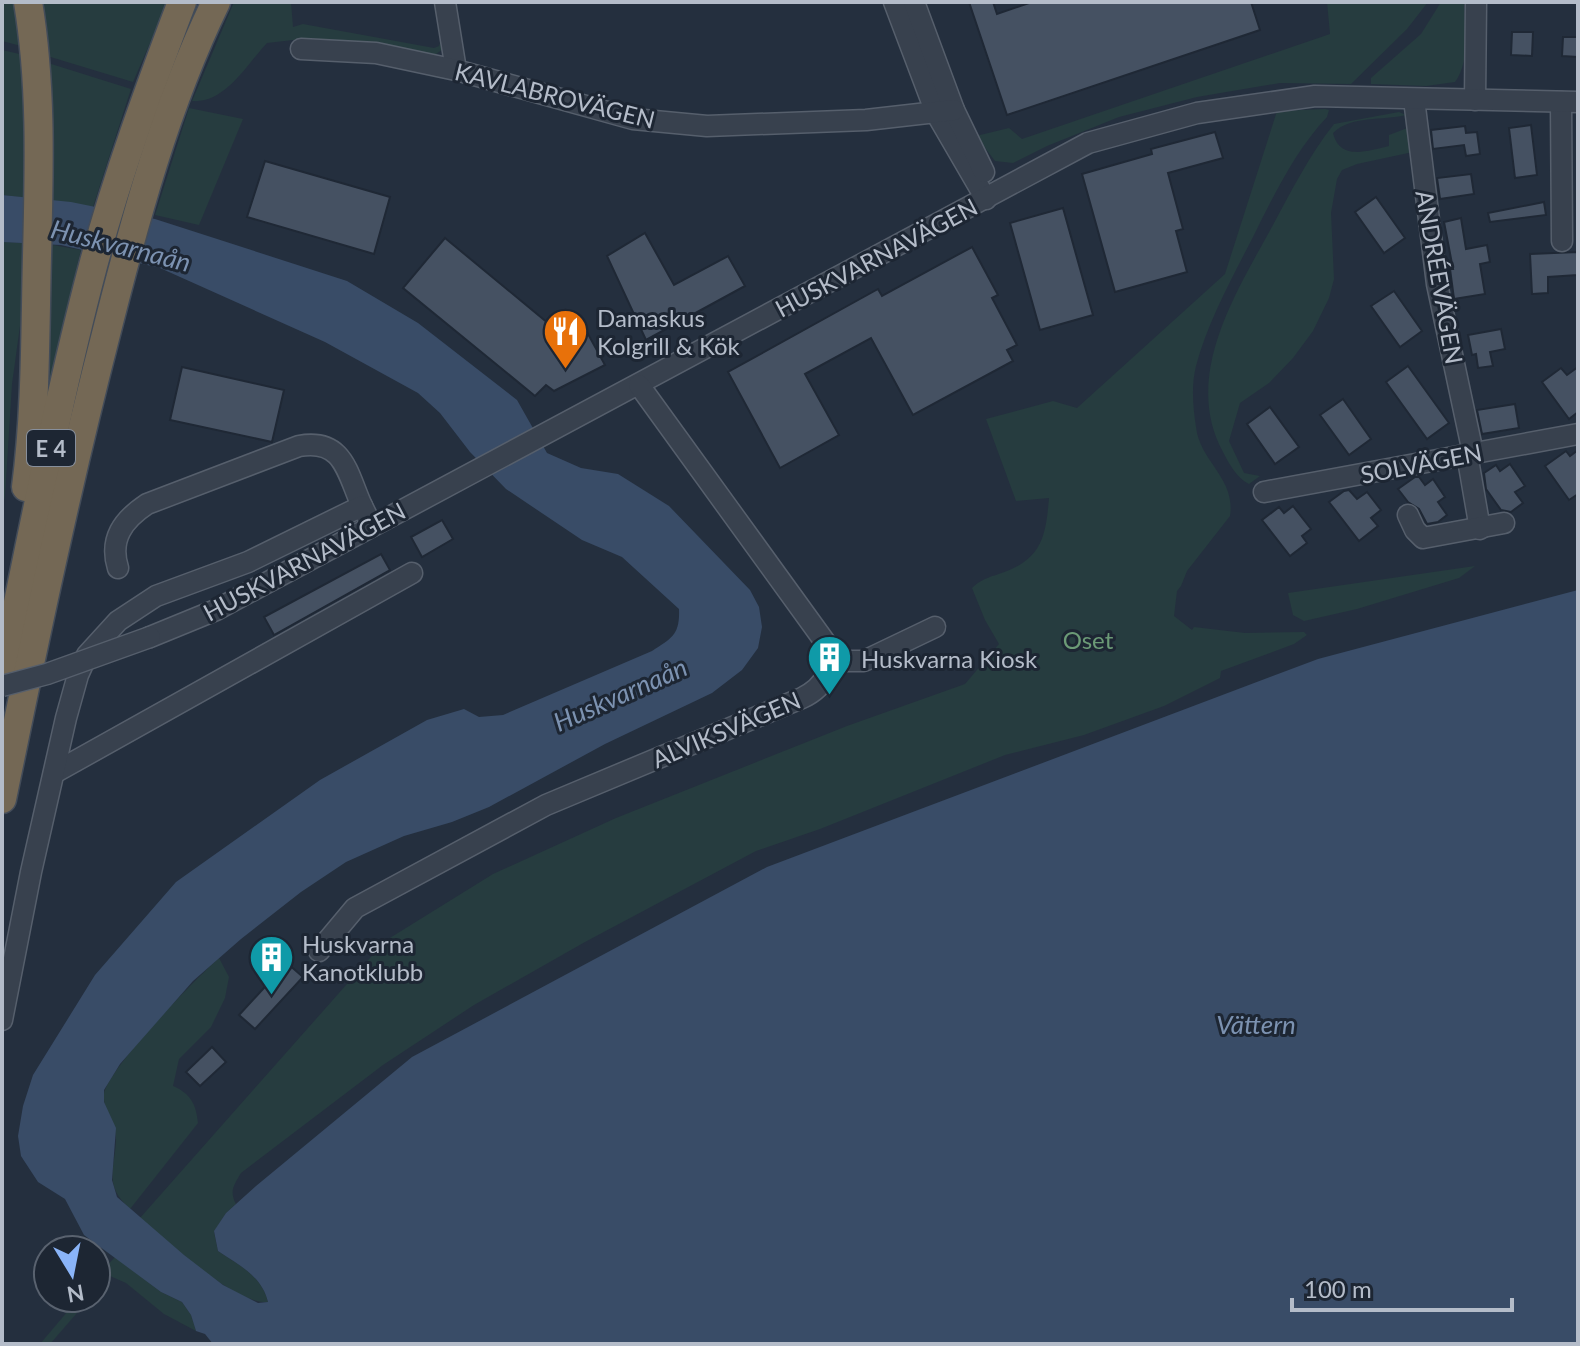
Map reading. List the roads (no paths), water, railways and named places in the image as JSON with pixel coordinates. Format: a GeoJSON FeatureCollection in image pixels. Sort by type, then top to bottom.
{"type":"FeatureCollection","features":[{"type":"Feature","properties":{"kind":"highway"},"geometry":{"type":"LineString","coordinates":[[12,631],[32,443],[39,184],[39,108],[35,46],[28,2]]}},
{"type":"Feature","properties":{"kind":"highway","name":"E 4"},"geometry":{"type":"LineString","coordinates":[[2,683],[93,266],[138,120],[182,2]]}},
{"type":"Feature","properties":{"kind":"highway","name":"E 4"},"geometry":{"type":"LineString","coordinates":[[2,799],[76,453],[121,274],[166,126],[216,2]]}},
{"type":"Feature","properties":{"kind":"street"},"geometry":{"type":"LineString","coordinates":[[445,2],[456,70]]}},
{"type":"Feature","properties":{"kind":"street"},"geometry":{"type":"LineString","coordinates":[[894,2],[945,112],[990,196]]}},
{"type":"Feature","properties":{"kind":"street"},"geometry":{"type":"LineString","coordinates":[[914,2],[945,112]]}},
{"type":"Feature","properties":{"kind":"street"},"geometry":{"type":"LineString","coordinates":[[1475,100],[1476,2]]}},
{"type":"Feature","properties":{"kind":"street","name":"KAVLABROVÄGEN"},"geometry":{"type":"LineString","coordinates":[[301,49],[376,53],[456,70],[633,119],[707,126],[791,125],[945,112]]}},
{"type":"Feature","properties":{"kind":"street","name":"HUSKVARNAVÄGEN"},"geometry":{"type":"LineString","coordinates":[[2,683],[47,674],[216,610],[1088,143],[1197,113],[1315,96],[1569,102]]}},
{"type":"Feature","properties":{"kind":"street","name":"ANDRÉEVÄGEN"},"geometry":{"type":"LineString","coordinates":[[1414,99],[1437,284],[1470,454],[1480,529]]}},
{"type":"Feature","properties":{"kind":"street"},"geometry":{"type":"LineString","coordinates":[[1562,241],[1569,102]]}},
{"type":"Feature","properties":{"kind":"street"},"geometry":{"type":"LineString","coordinates":[[639,385],[825,642],[831,661],[864,661],[935,627]]}},
{"type":"Feature","properties":{"kind":"street","name":"SOLVÄGEN"},"geometry":{"type":"LineString","coordinates":[[1264,492],[1578,434]]}},
{"type":"Feature","properties":{"kind":"street"},"geometry":{"type":"LineString","coordinates":[[118,568],[114,554],[115,540],[132,514],[147,504],[299,446],[317,443],[330,447],[341,457],[372,526]]}},
{"type":"Feature","properties":{"kind":"street"},"geometry":{"type":"LineString","coordinates":[[2,1020],[54,773],[78,675],[87,655],[118,621],[156,596],[248,562],[362,506]]}},
{"type":"Feature","properties":{"kind":"street"},"geometry":{"type":"LineString","coordinates":[[1408,515],[1423,538],[1504,523]]}},
{"type":"Feature","properties":{"kind":"street"},"geometry":{"type":"LineString","coordinates":[[54,773],[412,573]]}},
{"type":"Feature","properties":{"kind":"street","name":"ALVIKSVÄGEN"},"geometry":{"type":"LineString","coordinates":[[319,951],[355,908],[546,805],[811,693],[824,678],[831,661]]}},
{"type":"Feature","properties":{"kind":"water","name":"Vättern"},"geometry":{"type":"Polygon","coordinates":[[[2,195],[71,202],[155,219],[347,281],[418,323],[517,400],[547,453],[581,468],[618,474],[669,506],[750,590],[759,607],[762,627],[758,648],[742,670],[712,693],[605,744],[489,807],[404,836],[346,862],[301,892],[193,981],[120,1064],[104,1090],[104,1102],[116,1128],[112,1180],[117,1197],[223,1285],[258,1303],[268,1302],[255,1278],[218,1251],[214,1231],[226,1213],[256,1186],[412,1057],[767,867],[1318,659],[1578,590],[1578,1344],[213,1344],[205,1334],[196,1331],[191,1315],[182,1302],[161,1292],[112,1256],[112,1234],[83,1234],[65,1199],[38,1182],[21,1156],[18,1136],[33,1075],[95,975],[176,882],[320,780],[427,720],[464,709],[479,717],[503,715],[652,651],[673,635],[678,625],[679,609],[622,557],[582,540],[506,489],[470,452],[440,413],[418,393],[325,342],[160,268],[61,245],[2,242],[2,195]]]}},
{"type":"Feature","properties":{"kind":"place","name":"Damaskus Kolgrill & Kök"},"geometry":{"type":"Point","coordinates":[566,370]}},
{"type":"Feature","properties":{"kind":"place","name":"Huskvarna Kiosk"},"geometry":{"type":"Point","coordinates":[830,697]}},
{"type":"Feature","properties":{"kind":"place","name":"Huskvarna Kanotklubb"},"geometry":{"type":"Point","coordinates":[271,996]}},
{"type":"Feature","properties":{"kind":"water label","name":"Huskvarnaån"},"geometry":{"type":"Point","coordinates":[121,245]}},
{"type":"Feature","properties":{"kind":"water label","name":"Huskvarnaån"},"geometry":{"type":"Point","coordinates":[620,694]}},
{"type":"Feature","properties":{"kind":"park label","name":"Oset"},"geometry":{"type":"Point","coordinates":[1088,639]}}]}
